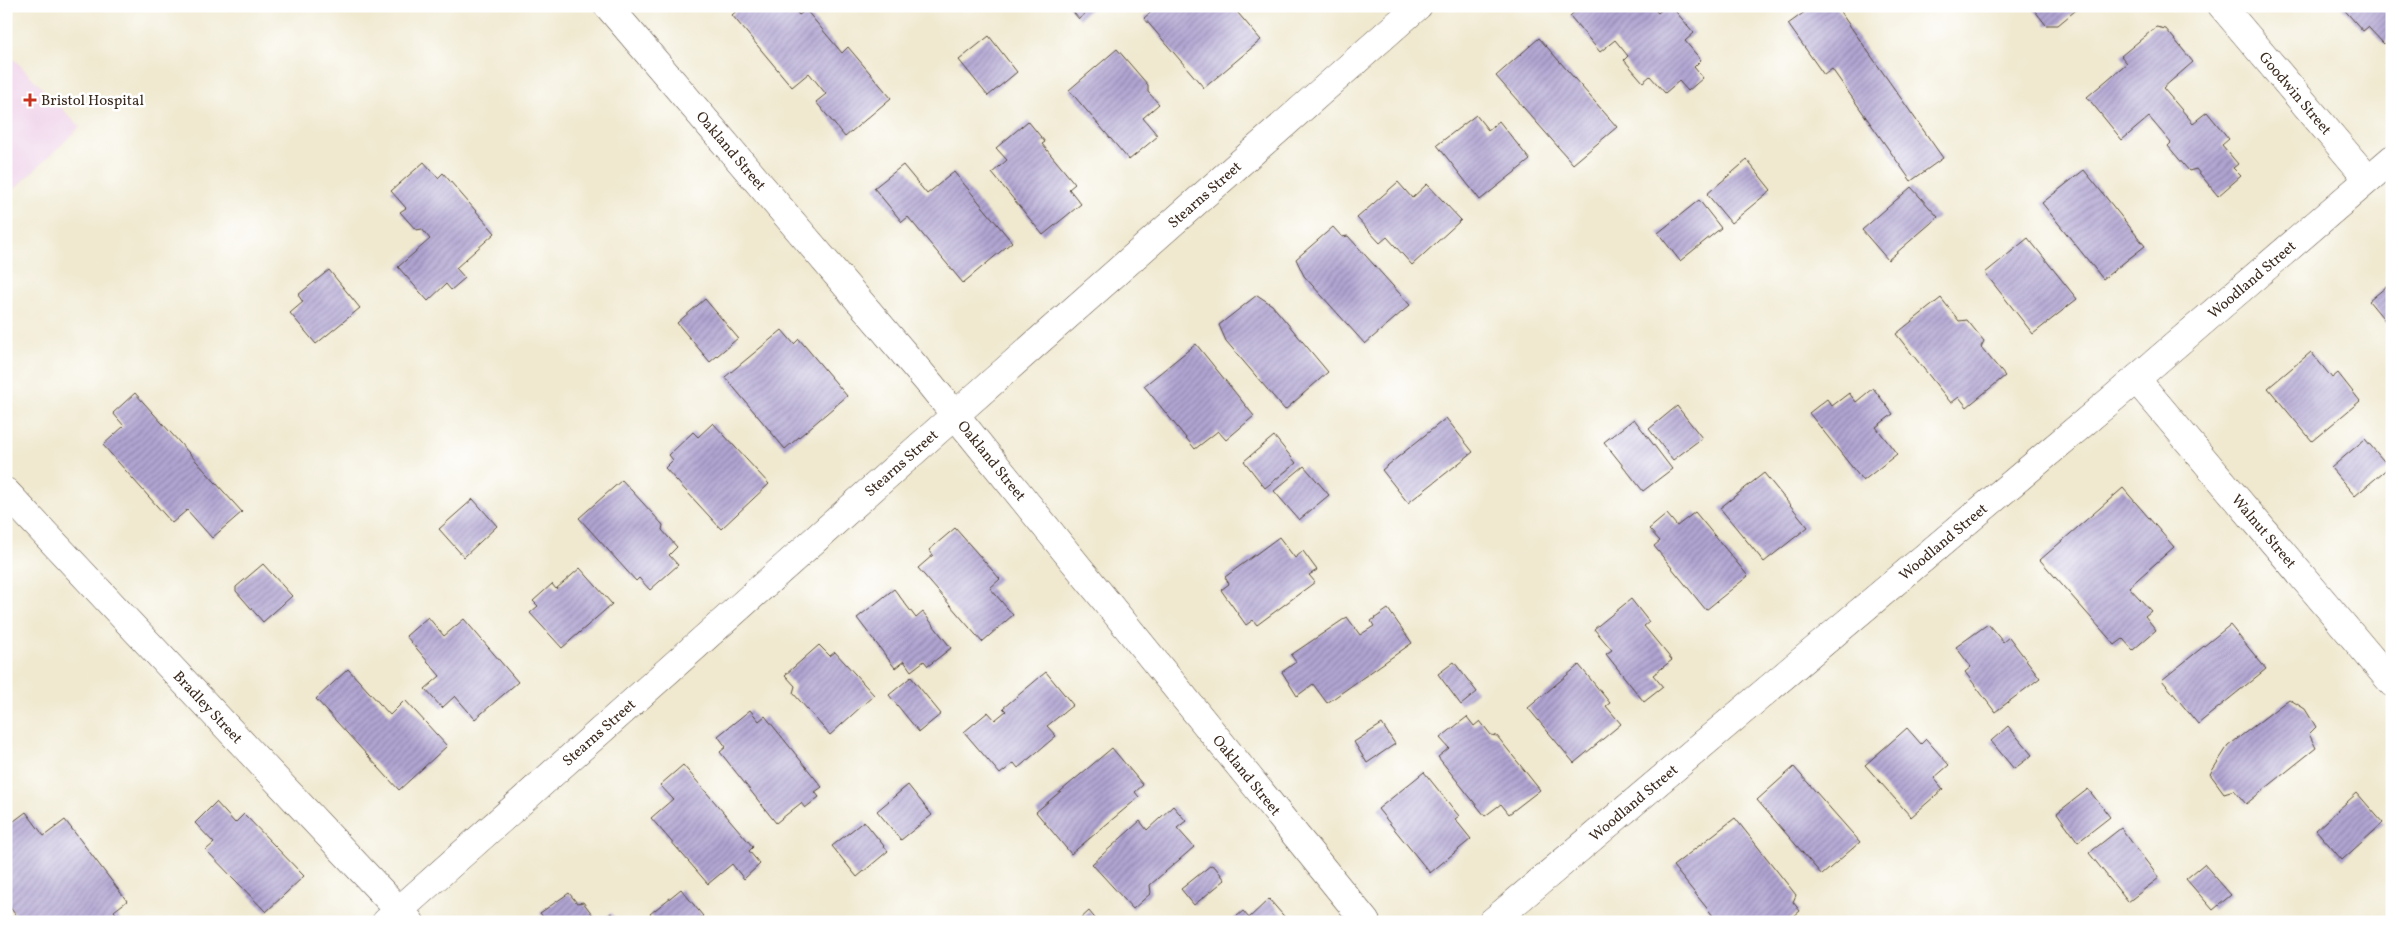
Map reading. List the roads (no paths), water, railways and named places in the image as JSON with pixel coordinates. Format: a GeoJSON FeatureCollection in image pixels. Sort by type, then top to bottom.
{"type":"FeatureCollection","features":[{"type":"Feature","properties":{"kind":"street","name":"Oakland Street"},"geometry":{"type":"LineString","coordinates":[[608,6],[955,415],[1366,922]]}},
{"type":"Feature","properties":{"kind":"street","name":"Stearns Street"},"geometry":{"type":"LineString","coordinates":[[398,917],[955,415],[1418,6]]}},
{"type":"Feature","properties":{"kind":"street","name":"Goodwin Street"},"geometry":{"type":"LineString","coordinates":[[2222,6],[2368,179]]}},
{"type":"Feature","properties":{"kind":"street","name":"Woodland Street"},"geometry":{"type":"LineString","coordinates":[[1492,922],[2136,379],[2392,159]]}},
{"type":"Feature","properties":{"kind":"street","name":"Walnut Street"},"geometry":{"type":"LineString","coordinates":[[2136,379],[2392,683]]}},
{"type":"Feature","properties":{"kind":"street","name":"Bradley Street"},"geometry":{"type":"LineString","coordinates":[[6,492],[398,917]]}},
{"type":"Feature","properties":{"kind":"place","name":"Bristol Hospital"},"geometry":{"type":"Point","coordinates":[30,100]}}]}
